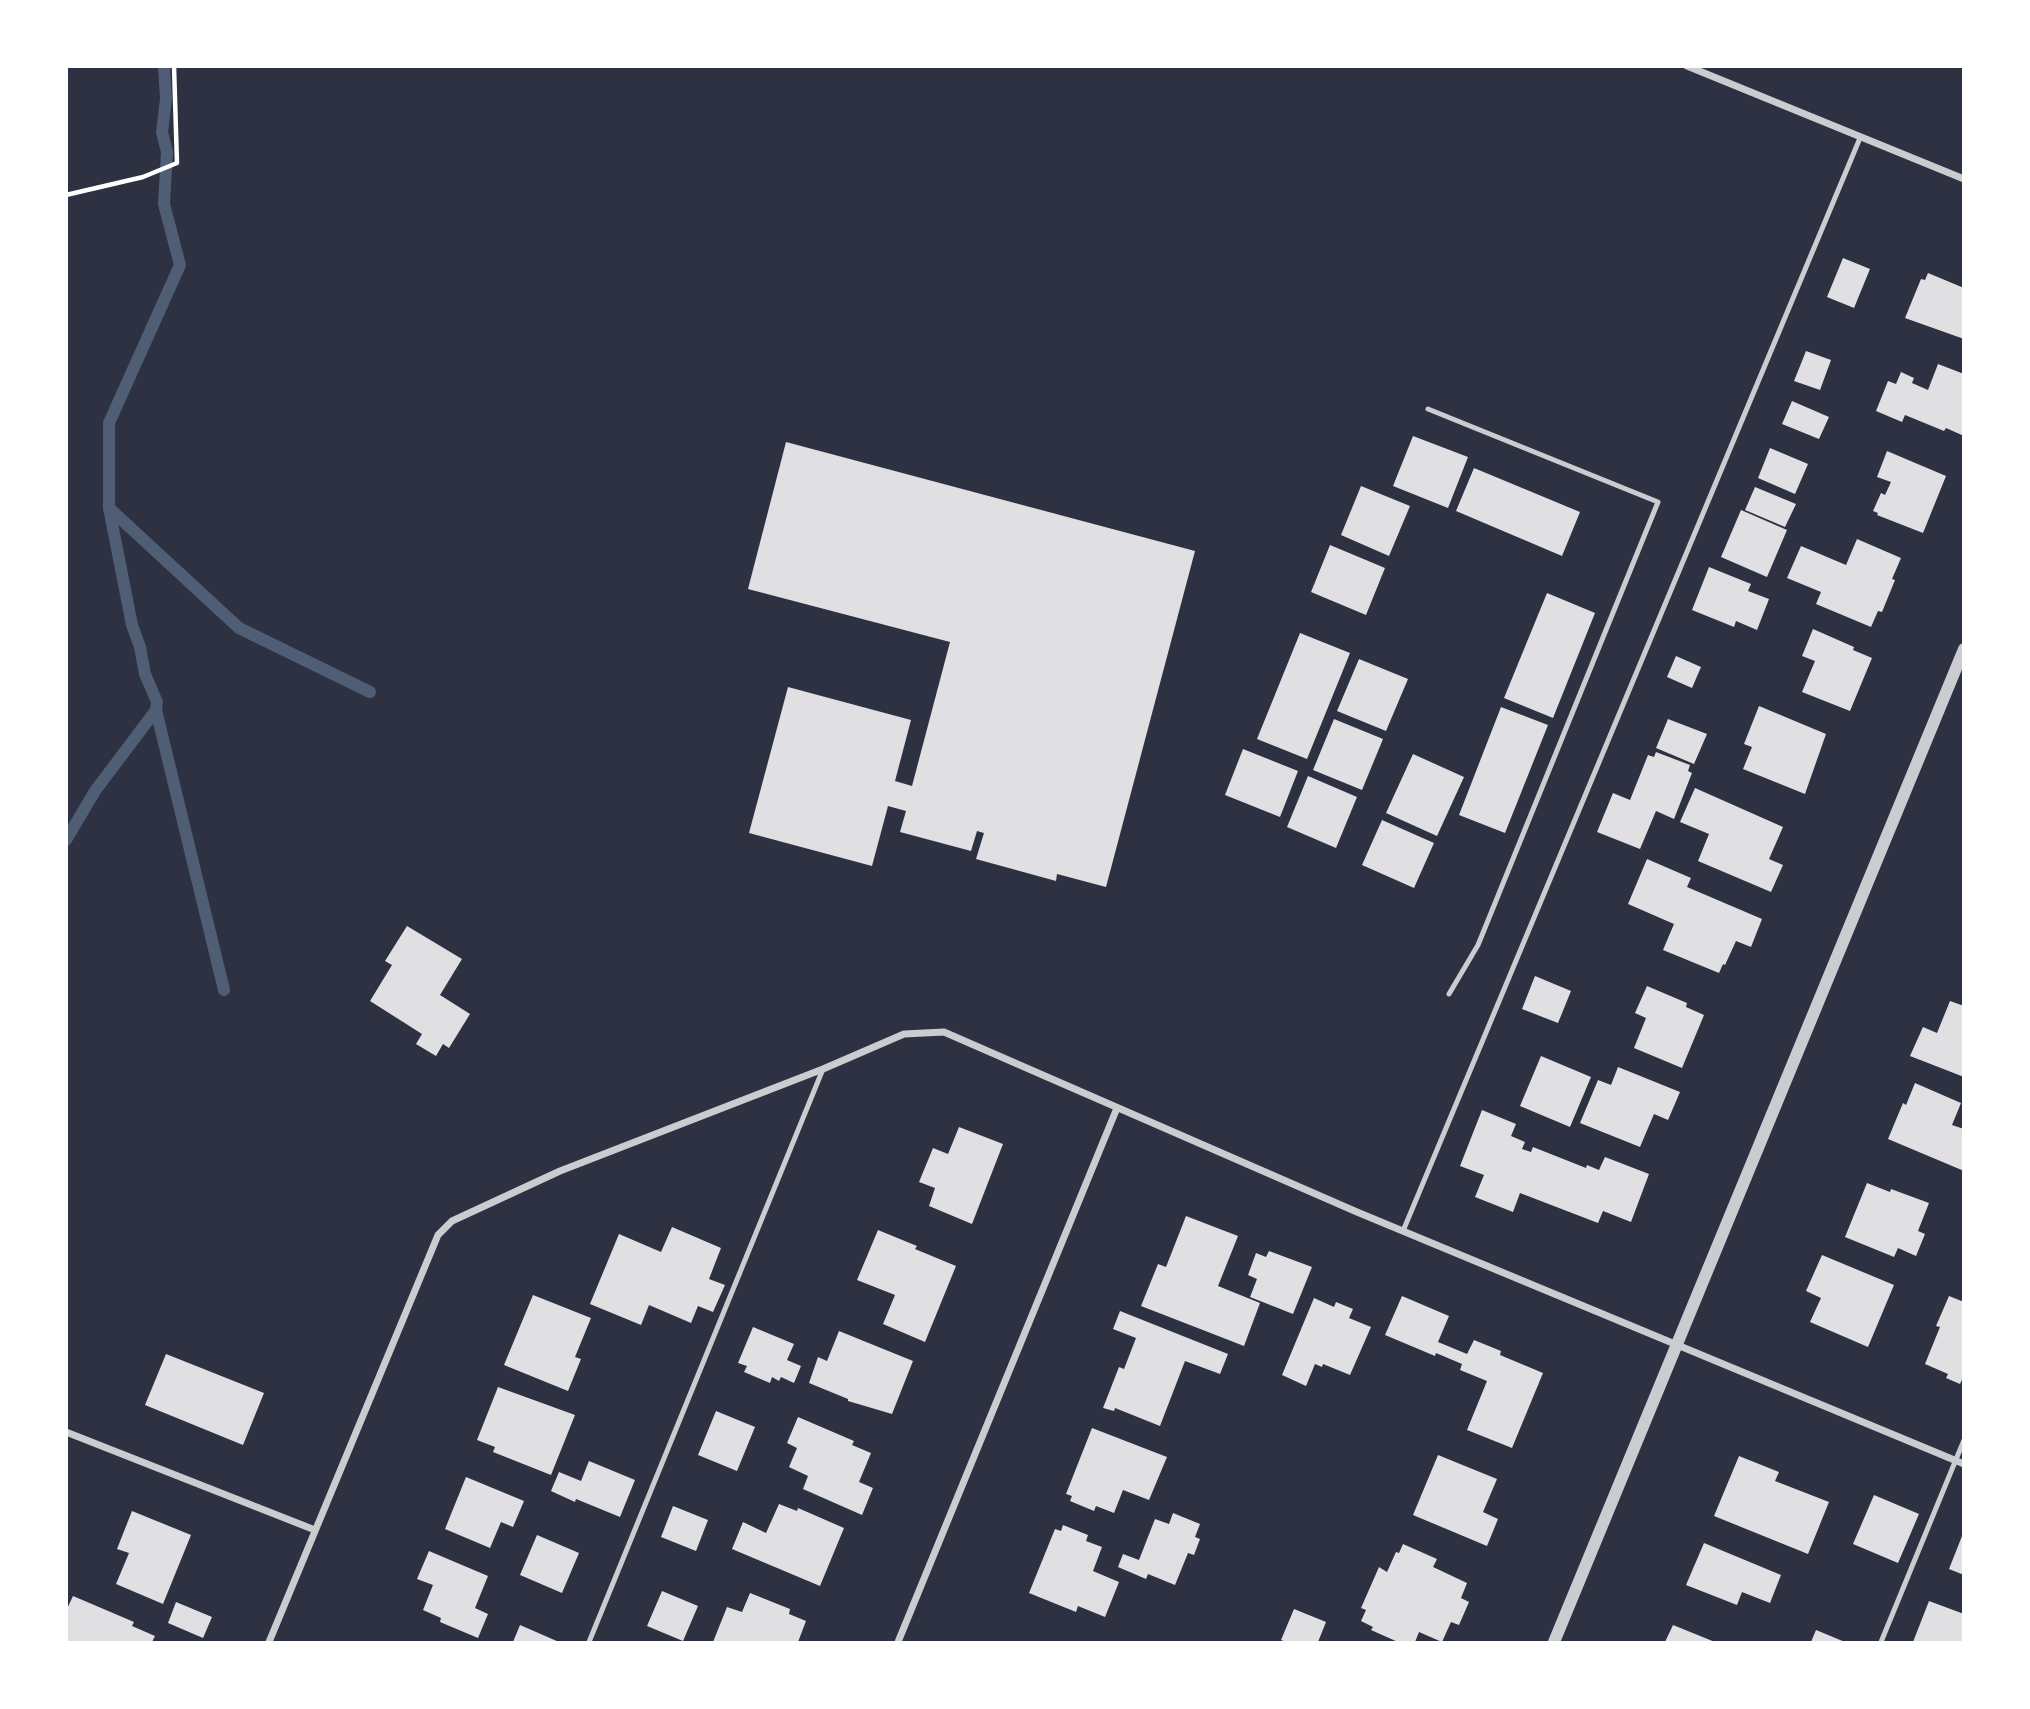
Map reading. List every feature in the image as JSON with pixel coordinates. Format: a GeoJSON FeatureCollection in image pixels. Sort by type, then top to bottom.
{"type":"FeatureCollection","features":[{"type":"Feature","properties":{"kind":"street"},"geometry":{"type":"LineString","coordinates":[[1687,66],[1964,179]]}},
{"type":"Feature","properties":{"kind":"street"},"geometry":{"type":"LineString","coordinates":[[1554,1643],[1964,649]]}},
{"type":"Feature","properties":{"kind":"street"},"geometry":{"type":"LineString","coordinates":[[269,1643],[438,1235],[452,1221],[560,1171],[823,1069],[904,1034],[944,1032],[1403,1231],[1964,1464]]}},
{"type":"Feature","properties":{"kind":"street"},"geometry":{"type":"LineString","coordinates":[[898,1643],[1117,1108]]}},
{"type":"Feature","properties":{"kind":"street"},"geometry":{"type":"LineString","coordinates":[[66,1432],[315,1530]]}},
{"type":"Feature","properties":{"kind":"lane"},"geometry":{"type":"LineString","coordinates":[[1403,1231],[1860,138]]}},
{"type":"Feature","properties":{"kind":"lane"},"geometry":{"type":"LineString","coordinates":[[1428,408],[1658,502],[1478,945],[1449,994]]}},
{"type":"Feature","properties":{"kind":"lane"},"geometry":{"type":"LineString","coordinates":[[589,1643],[823,1069]]}},
{"type":"Feature","properties":{"kind":"lane"},"geometry":{"type":"LineString","coordinates":[[1881,1643],[1964,1440]]}},
{"type":"Feature","properties":{"kind":"path"},"geometry":{"type":"LineString","coordinates":[[66,195],[143,177],[177,163],[174,66]]}},
{"type":"Feature","properties":{"kind":"building"},"geometry":{"type":"Polygon","coordinates":[[[1843,258],[1870,269],[1854,308],[1827,297],[1843,258]]]}},
{"type":"Feature","properties":{"kind":"building"},"geometry":{"type":"Polygon","coordinates":[[[1928,273],[1964,288],[1964,339],[1905,318],[1921,279],[1925,280],[1928,273]]]}},
{"type":"Feature","properties":{"kind":"building"},"geometry":{"type":"Polygon","coordinates":[[[1806,351],[1831,360],[1820,390],[1794,381],[1806,351]]]}},
{"type":"Feature","properties":{"kind":"building"},"geometry":{"type":"Polygon","coordinates":[[[1938,364],[1964,374],[1964,436],[1905,415],[1902,422],[1876,411],[1888,381],[1896,384],[1901,372],[1914,378],[1912,383],[1928,390],[1938,364]]]}},
{"type":"Feature","properties":{"kind":"building"},"geometry":{"type":"Polygon","coordinates":[[[1792,401],[1829,417],[1819,439],[1782,424],[1792,401]]]}},
{"type":"Feature","properties":{"kind":"building"},"geometry":{"type":"Polygon","coordinates":[[[1413,436],[1468,457],[1448,508],[1393,486],[1413,436]]]}},
{"type":"Feature","properties":{"kind":"building"},"geometry":{"type":"Polygon","coordinates":[[[786,442],[1195,551],[1106,887],[1057,874],[1056,881],[976,859],[984,833],[977,831],[971,851],[900,832],[906,811],[888,806],[872,866],[749,833],[788,687],[911,720],[895,781],[912,786],[950,642],[748,589],[786,442]]]}},
{"type":"Feature","properties":{"kind":"building"},"geometry":{"type":"Polygon","coordinates":[[[1770,448],[1808,464],[1795,494],[1758,478],[1770,448]]]}},
{"type":"Feature","properties":{"kind":"building"},"geometry":{"type":"Polygon","coordinates":[[[1887,451],[1946,476],[1923,533],[1873,511],[1881,493],[1885,495],[1891,482],[1877,477],[1887,451]]]}},
{"type":"Feature","properties":{"kind":"building"},"geometry":{"type":"Polygon","coordinates":[[[1474,468],[1580,512],[1562,556],[1456,511],[1474,468]]]}},
{"type":"Feature","properties":{"kind":"building"},"geometry":{"type":"Polygon","coordinates":[[[1361,486],[1410,506],[1389,556],[1341,535],[1361,486]]]}},
{"type":"Feature","properties":{"kind":"building"},"geometry":{"type":"Polygon","coordinates":[[[1755,487],[1796,504],[1785,527],[1745,510],[1755,487]]]}},
{"type":"Feature","properties":{"kind":"building"},"geometry":{"type":"Polygon","coordinates":[[[1741,510],[1787,530],[1767,577],[1721,557],[1741,510]]]}},
{"type":"Feature","properties":{"kind":"building"},"geometry":{"type":"Polygon","coordinates":[[[1857,539],[1901,558],[1882,612],[1878,611],[1871,627],[1816,604],[1821,592],[1787,578],[1801,546],[1846,565],[1857,539]]]}},
{"type":"Feature","properties":{"kind":"building"},"geometry":{"type":"Polygon","coordinates":[[[1330,545],[1385,568],[1366,615],[1311,592],[1330,545]]]}},
{"type":"Feature","properties":{"kind":"building"},"geometry":{"type":"Polygon","coordinates":[[[1709,567],[1751,584],[1748,591],[1769,599],[1757,630],[1736,621],[1734,627],[1692,610],[1709,567]]]}},
{"type":"Feature","properties":{"kind":"building"},"geometry":{"type":"Polygon","coordinates":[[[1547,593],[1595,613],[1553,718],[1504,698],[1547,593]]]}},
{"type":"Feature","properties":{"kind":"building"},"geometry":{"type":"Polygon","coordinates":[[[1813,629],[1872,658],[1850,711],[1802,692],[1815,661],[1802,656],[1813,629]]]}},
{"type":"Feature","properties":{"kind":"building"},"geometry":{"type":"Polygon","coordinates":[[[1300,633],[1350,653],[1307,759],[1257,739],[1300,633]]]}},
{"type":"Feature","properties":{"kind":"building"},"geometry":{"type":"Polygon","coordinates":[[[1676,656],[1701,667],[1692,688],[1667,677],[1676,656]]]}},
{"type":"Feature","properties":{"kind":"building"},"geometry":{"type":"Polygon","coordinates":[[[1359,659],[1408,679],[1386,731],[1337,711],[1359,659]]]}},
{"type":"Feature","properties":{"kind":"building"},"geometry":{"type":"Polygon","coordinates":[[[1759,706],[1826,734],[1805,794],[1743,769],[1752,747],[1744,744],[1759,706]]]}},
{"type":"Feature","properties":{"kind":"building"},"geometry":{"type":"Polygon","coordinates":[[[1501,707],[1548,725],[1505,833],[1459,815],[1501,707]]]}},
{"type":"Feature","properties":{"kind":"building"},"geometry":{"type":"Polygon","coordinates":[[[1334,719],[1383,739],[1362,790],[1313,770],[1334,719]]]}},
{"type":"Feature","properties":{"kind":"building"},"geometry":{"type":"Polygon","coordinates":[[[1668,719],[1707,734],[1694,764],[1656,748],[1668,719]]]}},
{"type":"Feature","properties":{"kind":"building"},"geometry":{"type":"Polygon","coordinates":[[[1243,749],[1298,771],[1280,817],[1225,795],[1243,749]]]}},
{"type":"Feature","properties":{"kind":"building"},"geometry":{"type":"Polygon","coordinates":[[[1656,752],[1690,765],[1688,771],[1692,773],[1674,819],[1656,811],[1640,849],[1597,832],[1613,793],[1630,800],[1648,755],[1654,757],[1656,752]]]}},
{"type":"Feature","properties":{"kind":"building"},"geometry":{"type":"Polygon","coordinates":[[[1413,754],[1464,777],[1437,836],[1386,813],[1413,754]]]}},
{"type":"Feature","properties":{"kind":"building"},"geometry":{"type":"Polygon","coordinates":[[[1308,776],[1357,797],[1336,848],[1287,827],[1308,776]]]}},
{"type":"Feature","properties":{"kind":"building"},"geometry":{"type":"Polygon","coordinates":[[[1695,788],[1783,827],[1769,859],[1783,865],[1771,892],[1698,861],[1709,834],[1680,822],[1695,788]]]}},
{"type":"Feature","properties":{"kind":"building"},"geometry":{"type":"Polygon","coordinates":[[[1382,820],[1434,843],[1414,888],[1362,865],[1382,820]]]}},
{"type":"Feature","properties":{"kind":"building"},"geometry":{"type":"Polygon","coordinates":[[[1647,859],[1691,878],[1687,887],[1762,919],[1751,947],[1736,941],[1719,973],[1663,950],[1674,924],[1628,904],[1647,859]]]}},
{"type":"Feature","properties":{"kind":"building"},"geometry":{"type":"Polygon","coordinates":[[[407,926],[462,959],[440,995],[470,1014],[449,1048],[443,1044],[436,1056],[416,1044],[422,1034],[370,1001],[392,965],[385,961],[407,926]]]}},
{"type":"Feature","properties":{"kind":"building"},"geometry":{"type":"Polygon","coordinates":[[[1535,976],[1571,991],[1558,1023],[1522,1009],[1535,976]]]}},
{"type":"Feature","properties":{"kind":"building"},"geometry":{"type":"Polygon","coordinates":[[[1647,986],[1687,1003],[1686,1007],[1704,1015],[1682,1068],[1634,1048],[1646,1018],[1635,1013],[1647,986]]]}},
{"type":"Feature","properties":{"kind":"building"},"geometry":{"type":"Polygon","coordinates":[[[1950,1001],[1964,1006],[1964,1077],[1910,1056],[1923,1027],[1937,1033],[1950,1001]]]}},
{"type":"Feature","properties":{"kind":"building"},"geometry":{"type":"Polygon","coordinates":[[[1541,1056],[1591,1077],[1570,1127],[1520,1106],[1541,1056]]]}},
{"type":"Feature","properties":{"kind":"building"},"geometry":{"type":"Polygon","coordinates":[[[1618,1067],[1680,1092],[1668,1120],[1654,1114],[1640,1147],[1580,1123],[1598,1080],[1611,1085],[1618,1067]]]}},
{"type":"Feature","properties":{"kind":"building"},"geometry":{"type":"Polygon","coordinates":[[[1915,1083],[1961,1103],[1952,1125],[1964,1129],[1964,1171],[1888,1139],[1903,1103],[1906,1105],[1915,1083]]]}},
{"type":"Feature","properties":{"kind":"building"},"geometry":{"type":"Polygon","coordinates":[[[1482,1110],[1516,1124],[1511,1136],[1525,1142],[1522,1149],[1531,1152],[1533,1147],[1586,1168],[1587,1165],[1599,1170],[1605,1157],[1649,1174],[1631,1222],[1603,1211],[1598,1223],[1520,1193],[1513,1212],[1475,1197],[1484,1175],[1460,1166],[1482,1110]]]}},
{"type":"Feature","properties":{"kind":"building"},"geometry":{"type":"Polygon","coordinates":[[[959,1127],[1003,1144],[972,1224],[929,1206],[935,1188],[919,1182],[933,1148],[948,1154],[959,1127]]]}},
{"type":"Feature","properties":{"kind":"building"},"geometry":{"type":"Polygon","coordinates":[[[1867,1183],[1929,1203],[1918,1231],[1925,1234],[1916,1256],[1898,1248],[1894,1257],[1845,1237],[1867,1183]]]}},
{"type":"Feature","properties":{"kind":"building"},"geometry":{"type":"Polygon","coordinates":[[[1186,1216],[1238,1236],[1218,1286],[1260,1303],[1244,1346],[1141,1306],[1158,1264],[1166,1267],[1186,1216]]]}},
{"type":"Feature","properties":{"kind":"building"},"geometry":{"type":"Polygon","coordinates":[[[672,1227],[721,1248],[709,1279],[725,1285],[713,1312],[698,1306],[691,1323],[649,1305],[641,1325],[590,1304],[619,1234],[661,1252],[672,1227]]]}},
{"type":"Feature","properties":{"kind":"building"},"geometry":{"type":"Polygon","coordinates":[[[878,1230],[956,1266],[925,1342],[883,1324],[895,1295],[857,1280],[878,1230]]]}},
{"type":"Feature","properties":{"kind":"building"},"geometry":{"type":"Polygon","coordinates":[[[1269,1251],[1312,1267],[1293,1314],[1250,1297],[1257,1279],[1248,1275],[1256,1253],[1266,1257],[1269,1251]]]}},
{"type":"Feature","properties":{"kind":"building"},"geometry":{"type":"Polygon","coordinates":[[[1822,1255],[1894,1285],[1868,1347],[1810,1322],[1821,1298],[1806,1291],[1822,1255]]]}},
{"type":"Feature","properties":{"kind":"building"},"geometry":{"type":"Polygon","coordinates":[[[533,1295],[591,1318],[575,1357],[581,1359],[568,1391],[504,1365],[533,1295]]]}},
{"type":"Feature","properties":{"kind":"building"},"geometry":{"type":"Polygon","coordinates":[[[1402,1296],[1449,1316],[1438,1342],[1467,1354],[1474,1340],[1501,1351],[1500,1355],[1543,1373],[1512,1448],[1467,1430],[1487,1381],[1460,1370],[1462,1364],[1385,1335],[1402,1296]]]}},
{"type":"Feature","properties":{"kind":"building"},"geometry":{"type":"Polygon","coordinates":[[[1949,1296],[1964,1302],[1964,1375],[1960,1384],[1946,1378],[1948,1374],[1925,1364],[1940,1327],[1936,1326],[1949,1296]]]}},
{"type":"Feature","properties":{"kind":"building"},"geometry":{"type":"Polygon","coordinates":[[[1314,1298],[1334,1307],[1336,1302],[1353,1309],[1349,1318],[1371,1327],[1350,1375],[1323,1364],[1322,1367],[1315,1364],[1306,1386],[1282,1375],[1314,1298]]]}},
{"type":"Feature","properties":{"kind":"building"},"geometry":{"type":"Polygon","coordinates":[[[1120,1311],[1228,1354],[1220,1374],[1185,1361],[1160,1426],[1115,1408],[1114,1411],[1103,1408],[1119,1367],[1124,1369],[1136,1338],[1113,1329],[1120,1311]]]}},
{"type":"Feature","properties":{"kind":"building"},"geometry":{"type":"Polygon","coordinates":[[[753,1327],[794,1344],[787,1360],[801,1366],[794,1383],[781,1377],[779,1381],[772,1377],[770,1383],[744,1372],[747,1366],[738,1363],[753,1327]]]}},
{"type":"Feature","properties":{"kind":"building"},"geometry":{"type":"Polygon","coordinates":[[[839,1331],[913,1361],[892,1414],[848,1401],[809,1383],[818,1357],[827,1361],[839,1331]]]}},
{"type":"Feature","properties":{"kind":"building"},"geometry":{"type":"Polygon","coordinates":[[[166,1354],[264,1393],[243,1445],[145,1405],[166,1354]]]}},
{"type":"Feature","properties":{"kind":"building"},"geometry":{"type":"Polygon","coordinates":[[[498,1387],[575,1415],[551,1475],[493,1452],[495,1447],[477,1440],[498,1387]]]}},
{"type":"Feature","properties":{"kind":"building"},"geometry":{"type":"Polygon","coordinates":[[[716,1411],[755,1427],[737,1471],[698,1455],[716,1411]]]}},
{"type":"Feature","properties":{"kind":"building"},"geometry":{"type":"Polygon","coordinates":[[[798,1417],[854,1441],[852,1445],[871,1453],[859,1482],[873,1488],[862,1515],[803,1489],[808,1476],[789,1467],[797,1448],[787,1443],[798,1417]]]}},
{"type":"Feature","properties":{"kind":"building"},"geometry":{"type":"Polygon","coordinates":[[[1092,1428],[1167,1457],[1149,1500],[1123,1490],[1114,1513],[1096,1506],[1094,1511],[1070,1501],[1072,1496],[1066,1494],[1092,1428]]]}},
{"type":"Feature","properties":{"kind":"building"},"geometry":{"type":"Polygon","coordinates":[[[1438,1455],[1497,1479],[1483,1512],[1498,1519],[1487,1546],[1413,1515],[1438,1455]]]}},
{"type":"Feature","properties":{"kind":"building"},"geometry":{"type":"Polygon","coordinates":[[[1739,1456],[1779,1472],[1775,1481],[1829,1502],[1808,1554],[1714,1516],[1739,1456]]]}},
{"type":"Feature","properties":{"kind":"building"},"geometry":{"type":"Polygon","coordinates":[[[589,1461],[635,1480],[620,1517],[551,1491],[559,1472],[581,1481],[589,1461]]]}},
{"type":"Feature","properties":{"kind":"building"},"geometry":{"type":"Polygon","coordinates":[[[466,1477],[524,1501],[513,1527],[501,1522],[490,1548],[445,1529],[466,1477]]]}},
{"type":"Feature","properties":{"kind":"building"},"geometry":{"type":"Polygon","coordinates":[[[1874,1495],[1919,1514],[1898,1563],[1853,1544],[1874,1495]]]}},
{"type":"Feature","properties":{"kind":"building"},"geometry":{"type":"Polygon","coordinates":[[[779,1504],[797,1511],[798,1508],[844,1528],[820,1586],[732,1549],[743,1522],[766,1533],[779,1504]]]}},
{"type":"Feature","properties":{"kind":"building"},"geometry":{"type":"Polygon","coordinates":[[[673,1506],[708,1520],[696,1551],[661,1537],[673,1506]]]}},
{"type":"Feature","properties":{"kind":"building"},"geometry":{"type":"Polygon","coordinates":[[[132,1511],[191,1535],[163,1604],[116,1584],[129,1553],[117,1549],[132,1511]]]}},
{"type":"Feature","properties":{"kind":"building"},"geometry":{"type":"Polygon","coordinates":[[[1173,1513],[1200,1524],[1195,1537],[1200,1539],[1194,1555],[1188,1553],[1175,1585],[1148,1574],[1146,1579],[1118,1567],[1123,1554],[1139,1560],[1155,1519],[1169,1524],[1173,1513]]]}},
{"type":"Feature","properties":{"kind":"building"},"geometry":{"type":"Polygon","coordinates":[[[1063,1525],[1088,1535],[1086,1541],[1102,1547],[1093,1571],[1119,1582],[1105,1617],[1078,1606],[1076,1612],[1029,1593],[1055,1529],[1061,1531],[1063,1525]]]}},
{"type":"Feature","properties":{"kind":"building"},"geometry":{"type":"Polygon","coordinates":[[[1964,1531],[1964,1575],[1949,1569],[1964,1531]]]}},
{"type":"Feature","properties":{"kind":"building"},"geometry":{"type":"Polygon","coordinates":[[[537,1535],[579,1553],[562,1593],[520,1575],[537,1535]]]}},
{"type":"Feature","properties":{"kind":"building"},"geometry":{"type":"Polygon","coordinates":[[[1704,1543],[1781,1575],[1770,1603],[1742,1592],[1737,1605],[1686,1585],[1704,1543]]]}},
{"type":"Feature","properties":{"kind":"building"},"geometry":{"type":"Polygon","coordinates":[[[1403,1544],[1437,1559],[1433,1567],[1467,1583],[1461,1598],[1469,1602],[1459,1625],[1451,1622],[1442,1642],[1419,1632],[1415,1642],[1398,1642],[1371,1630],[1373,1627],[1361,1621],[1366,1610],[1361,1608],[1379,1567],[1387,1572],[1396,1552],[1399,1553],[1403,1544]]]}},
{"type":"Feature","properties":{"kind":"building"},"geometry":{"type":"Polygon","coordinates":[[[429,1551],[488,1576],[475,1608],[488,1614],[478,1638],[440,1622],[441,1618],[423,1610],[433,1585],[417,1579],[429,1551]]]}},
{"type":"Feature","properties":{"kind":"building"},"geometry":{"type":"Polygon","coordinates":[[[662,1591],[698,1606],[683,1641],[647,1626],[662,1591]]]}},
{"type":"Feature","properties":{"kind":"building"},"geometry":{"type":"Polygon","coordinates":[[[750,1593],[790,1609],[789,1614],[806,1621],[798,1642],[713,1642],[727,1607],[742,1612],[750,1593]]]}},
{"type":"Feature","properties":{"kind":"building"},"geometry":{"type":"Polygon","coordinates":[[[73,1596],[134,1622],[132,1626],[155,1636],[152,1642],[66,1642],[66,1611],[73,1596]]]}},
{"type":"Feature","properties":{"kind":"building"},"geometry":{"type":"Polygon","coordinates":[[[1929,1601],[1964,1614],[1962,1642],[1913,1642],[1929,1601]]]}},
{"type":"Feature","properties":{"kind":"building"},"geometry":{"type":"Polygon","coordinates":[[[176,1602],[212,1617],[203,1638],[168,1623],[176,1602]]]}},
{"type":"Feature","properties":{"kind":"building"},"geometry":{"type":"Polygon","coordinates":[[[1294,1609],[1326,1622],[1318,1642],[1281,1640],[1294,1609]]]}},
{"type":"Feature","properties":{"kind":"building"},"geometry":{"type":"Polygon","coordinates":[[[520,1625],[559,1642],[513,1642],[520,1625]]]}},
{"type":"Feature","properties":{"kind":"building"},"geometry":{"type":"Polygon","coordinates":[[[1673,1625],[1715,1642],[1665,1642],[1673,1625]]]}},
{"type":"Feature","properties":{"kind":"building"},"geometry":{"type":"Polygon","coordinates":[[[1816,1630],[1845,1642],[1811,1642],[1816,1630]]]}},
{"type":"Feature","properties":{"kind":"waterway"},"geometry":{"type":"LineString","coordinates":[[164,66],[166,99],[162,132],[167,152],[164,204],[180,265],[109,423],[109,508],[132,625],[145,674],[157,702],[156,710],[224,990]]}},
{"type":"Feature","properties":{"kind":"waterway"},"geometry":{"type":"LineString","coordinates":[[109,508],[239,628],[370,692]]}},
{"type":"Feature","properties":{"kind":"waterway"},"geometry":{"type":"LineString","coordinates":[[66,840],[95,791],[156,710]]}}]}
